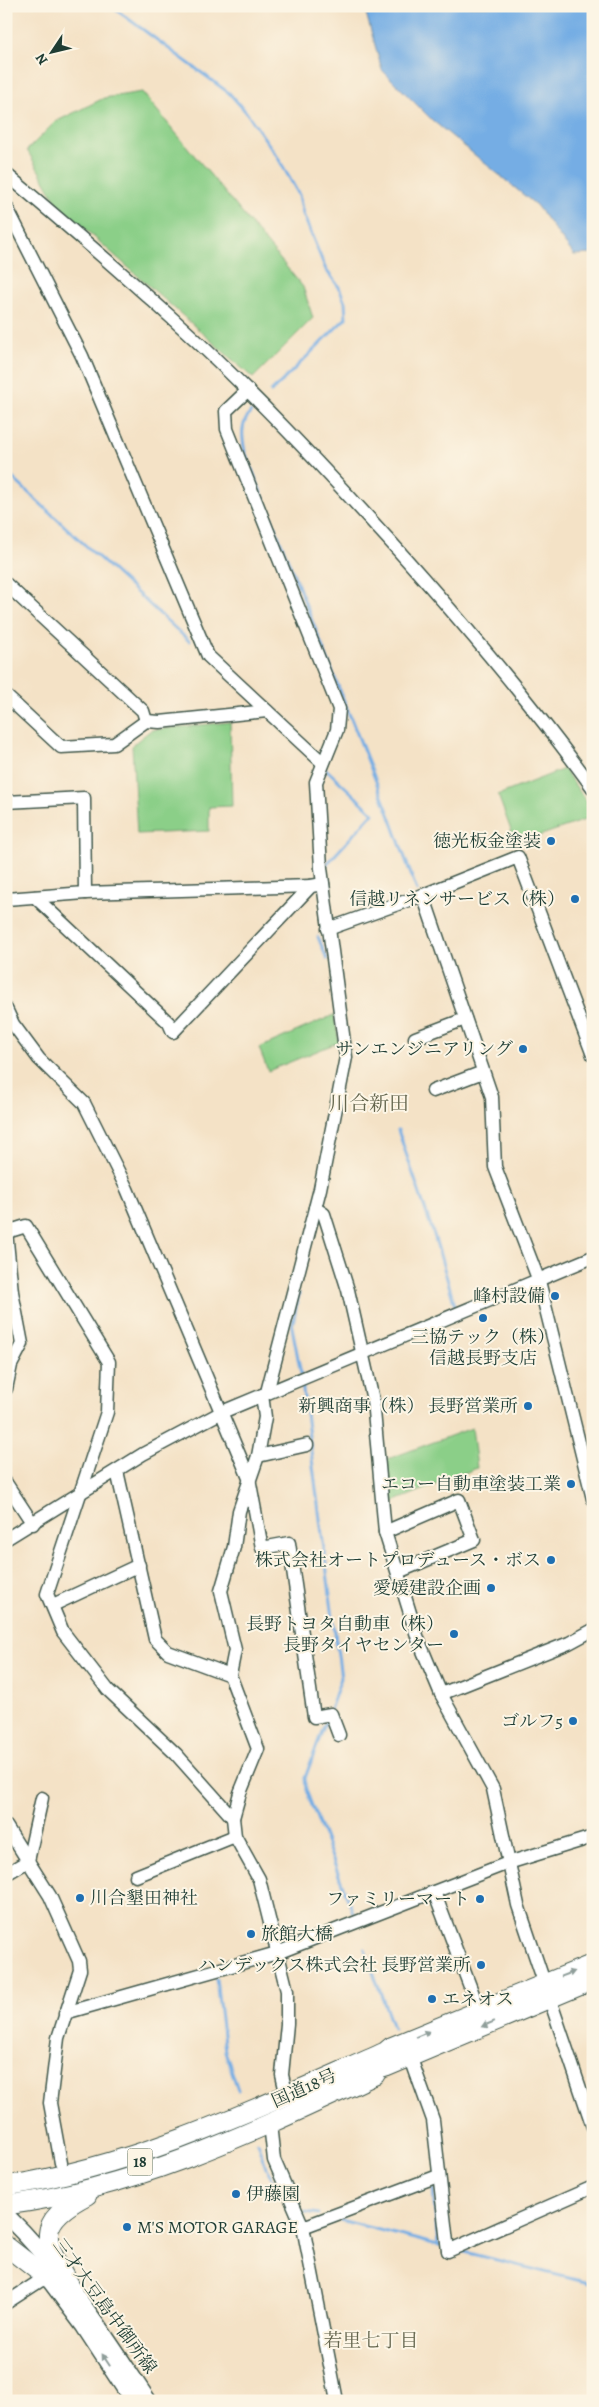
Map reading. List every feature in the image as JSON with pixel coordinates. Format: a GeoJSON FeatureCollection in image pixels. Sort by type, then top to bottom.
{"type":"FeatureCollection","features":[{"type":"Feature","properties":{"kind":"highway","name":"国道18号"},"geometry":{"type":"LineString","coordinates":[[6,2192],[70,2181],[123,2167],[184,2147],[380,2067],[386,2067],[546,1991],[593,1964]]}},
{"type":"Feature","properties":{"kind":"highway","name":"国道18号"},"geometry":{"type":"LineString","coordinates":[[6,2186],[77,2172],[121,2160],[181,2139],[268,2114],[385,2052],[391,2047],[480,2010],[593,1980]]}},
{"type":"Feature","properties":{"kind":"highway","name":"18"},"geometry":{"type":"LineString","coordinates":[[6,2173],[61,2163],[144,2141],[285,2088],[384,2048],[391,2047]]}},
{"type":"Feature","properties":{"kind":"highway","name":"18"},"geometry":{"type":"LineString","coordinates":[[6,2205],[104,2186],[212,2149],[268,2114]]}},
{"type":"Feature","properties":{"kind":"highway","name":"18"},"geometry":{"type":"LineString","coordinates":[[72,2289],[50,2250],[48,2234],[52,2220],[76,2201],[104,2186]]}},
{"type":"Feature","properties":{"kind":"highway"},"geometry":{"type":"LineString","coordinates":[[6,2246],[46,2277]]}},
{"type":"Feature","properties":{"kind":"main road","name":"三才大豆島中御所線"},"geometry":{"type":"LineString","coordinates":[[6,2215],[34,2244],[72,2289],[148,2401]]}},
{"type":"Feature","properties":{"kind":"main road","name":"三才大豆島中御所線"},"geometry":{"type":"LineString","coordinates":[[6,2227],[84,2326],[133,2401]]}},
{"type":"Feature","properties":{"kind":"street"},"geometry":{"type":"LineString","coordinates":[[6,174],[174,320],[248,390],[328,473],[440,596],[543,719],[593,788]]}},
{"type":"Feature","properties":{"kind":"street"},"geometry":{"type":"LineString","coordinates":[[6,206],[82,356],[208,656],[323,763]]}},
{"type":"Feature","properties":{"kind":"street"},"geometry":{"type":"LineString","coordinates":[[248,390],[226,411],[228,429],[343,707],[337,730],[316,782],[319,878],[346,1057],[340,1094],[314,1208],[264,1394],[265,1417],[258,1456],[249,1478],[222,1591],[235,1650],[230,1675],[258,1749],[240,1793],[233,1818],[235,1836],[259,1879],[287,1991],[282,2075],[285,2088]]}},
{"type":"Feature","properties":{"kind":"street"},"geometry":{"type":"LineString","coordinates":[[6,584],[143,711],[146,721]]}},
{"type":"Feature","properties":{"kind":"street"},"geometry":{"type":"LineString","coordinates":[[6,696],[61,747],[114,744],[146,721],[160,722],[267,711]]}},
{"type":"Feature","properties":{"kind":"street"},"geometry":{"type":"LineString","coordinates":[[6,802],[84,798],[85,894]]}},
{"type":"Feature","properties":{"kind":"street"},"geometry":{"type":"LineString","coordinates":[[328,929],[423,895],[518,857],[593,1055]]}},
{"type":"Feature","properties":{"kind":"street"},"geometry":{"type":"LineString","coordinates":[[6,899],[319,878]]}},
{"type":"Feature","properties":{"kind":"street"},"geometry":{"type":"LineString","coordinates":[[35,897],[169,1023],[173,1032],[319,878]]}},
{"type":"Feature","properties":{"kind":"street"},"geometry":{"type":"LineString","coordinates":[[423,895],[492,1097],[495,1167],[538,1281],[593,1499]]}},
{"type":"Feature","properties":{"kind":"street"},"geometry":{"type":"LineString","coordinates":[[6,1009],[13,1024],[39,1059],[71,1092],[84,1102],[128,1188],[249,1478],[262,1548],[289,1543],[314,1717],[328,1714],[339,1735]]}},
{"type":"Feature","properties":{"kind":"street"},"geometry":{"type":"LineString","coordinates":[[419,1037],[465,1019]]}},
{"type":"Feature","properties":{"kind":"street"},"geometry":{"type":"LineString","coordinates":[[434,1091],[483,1072]]}},
{"type":"Feature","properties":{"kind":"street"},"geometry":{"type":"LineString","coordinates":[[314,1208],[324,1214],[348,1290],[373,1400],[386,1532],[418,1638],[440,1694],[493,1789],[518,1906],[593,2127]]}},
{"type":"Feature","properties":{"kind":"street"},"geometry":{"type":"LineString","coordinates":[[6,1389],[11,1365],[22,1344],[8,1263],[7,1232],[26,1226],[109,1362],[108,1412],[47,1594],[63,1632],[108,1690],[176,1754],[233,1818]]}},
{"type":"Feature","properties":{"kind":"street"},"geometry":{"type":"LineString","coordinates":[[6,1539],[150,1450],[222,1412],[593,1257]]}},
{"type":"Feature","properties":{"kind":"street"},"geometry":{"type":"LineString","coordinates":[[258,1456],[307,1445]]}},
{"type":"Feature","properties":{"kind":"street"},"geometry":{"type":"LineString","coordinates":[[117,1472],[155,1639],[168,1652],[230,1675]]}},
{"type":"Feature","properties":{"kind":"street"},"geometry":{"type":"LineString","coordinates":[[6,1483],[33,1524]]}},
{"type":"Feature","properties":{"kind":"street"},"geometry":{"type":"LineString","coordinates":[[386,1532],[459,1500],[474,1540],[398,1572]]}},
{"type":"Feature","properties":{"kind":"street"},"geometry":{"type":"LineString","coordinates":[[53,1605],[139,1565]]}},
{"type":"Feature","properties":{"kind":"street"},"geometry":{"type":"LineString","coordinates":[[440,1694],[569,1642],[593,1630]]}},
{"type":"Feature","properties":{"kind":"street"},"geometry":{"type":"LineString","coordinates":[[6,1874],[28,1861],[42,1798]]}},
{"type":"Feature","properties":{"kind":"street"},"geometry":{"type":"LineString","coordinates":[[6,1826],[50,1896],[79,1962],[80,1970],[58,2038],[50,2103],[61,2163]]}},
{"type":"Feature","properties":{"kind":"street"},"geometry":{"type":"LineString","coordinates":[[136,1876],[235,1836]]}},
{"type":"Feature","properties":{"kind":"street"},"geometry":{"type":"LineString","coordinates":[[65,2013],[277,1953],[508,1863],[593,1837]]}},
{"type":"Feature","properties":{"kind":"street"},"geometry":{"type":"LineString","coordinates":[[434,1892],[480,2010]]}},
{"type":"Feature","properties":{"kind":"street"},"geometry":{"type":"LineString","coordinates":[[410,2056],[433,2120],[448,2251],[593,2187]]}},
{"type":"Feature","properties":{"kind":"street"},"geometry":{"type":"LineString","coordinates":[[268,2114],[274,2160],[303,2227],[337,2401]]}},
{"type":"Feature","properties":{"kind":"street"},"geometry":{"type":"LineString","coordinates":[[303,2227],[438,2176]]}},
{"type":"Feature","properties":{"kind":"street"},"geometry":{"type":"LineString","coordinates":[[6,2303],[46,2277]]}},
{"type":"Feature","properties":{"kind":"green space"},"geometry":{"type":"Polygon","coordinates":[[[142,92],[303,287],[313,318],[253,378],[59,206],[27,150],[55,122],[104,98],[142,92]]]}},
{"type":"Feature","properties":{"kind":"green space"},"geometry":{"type":"Polygon","coordinates":[[[230,722],[232,806],[209,807],[209,831],[137,834],[132,745],[151,730],[230,722]]]}},
{"type":"Feature","properties":{"kind":"green space"},"geometry":{"type":"Polygon","coordinates":[[[564,769],[593,811],[593,817],[516,844],[498,795],[564,769]]]}},
{"type":"Feature","properties":{"kind":"green space"},"geometry":{"type":"Polygon","coordinates":[[[334,1015],[339,1042],[268,1071],[259,1048],[334,1015]]]}},
{"type":"Feature","properties":{"kind":"green space"},"geometry":{"type":"Polygon","coordinates":[[[472,1428],[477,1468],[388,1504],[385,1460],[472,1428]]]}},
{"type":"Feature","properties":{"kind":"water"},"geometry":{"type":"Polygon","coordinates":[[[364,6],[593,6],[593,254],[574,255],[536,205],[432,120],[382,70],[364,6]]]}},
{"type":"Feature","properties":{"kind":"waterway"},"geometry":{"type":"LineString","coordinates":[[111,6],[229,93],[246,112],[277,156],[299,195],[303,214],[326,270],[339,287],[345,302],[346,318],[271,392]]}},
{"type":"Feature","properties":{"kind":"waterway"},"geometry":{"type":"LineString","coordinates":[[251,412],[243,426],[245,452],[389,814],[417,891]]}},
{"type":"Feature","properties":{"kind":"waterway"},"geometry":{"type":"LineString","coordinates":[[6,472],[189,641]]}},
{"type":"Feature","properties":{"kind":"waterway"},"geometry":{"type":"LineString","coordinates":[[326,769],[373,813],[326,865]]}},
{"type":"Feature","properties":{"kind":"waterway"},"geometry":{"type":"LineString","coordinates":[[318,937],[327,959]]}},
{"type":"Feature","properties":{"kind":"waterway"},"geometry":{"type":"LineString","coordinates":[[398,1130],[435,1238],[456,1309]]}},
{"type":"Feature","properties":{"kind":"waterway"},"geometry":{"type":"LineString","coordinates":[[299,1294],[292,1327],[301,1374]]}},
{"type":"Feature","properties":{"kind":"waterway"},"geometry":{"type":"LineString","coordinates":[[302,1383],[341,1678],[330,1710]]}},
{"type":"Feature","properties":{"kind":"waterway"},"geometry":{"type":"LineString","coordinates":[[327,1718],[305,1778],[306,1790],[354,1915]]}},
{"type":"Feature","properties":{"kind":"waterway"},"geometry":{"type":"LineString","coordinates":[[365,1949],[393,2028]]}},
{"type":"Feature","properties":{"kind":"waterway"},"geometry":{"type":"LineString","coordinates":[[216,1979],[225,2051],[238,2090]]}},
{"type":"Feature","properties":{"kind":"waterway"},"geometry":{"type":"LineString","coordinates":[[257,2142],[266,2168],[284,2198]]}},
{"type":"Feature","properties":{"kind":"waterway"},"geometry":{"type":"LineString","coordinates":[[433,2189],[438,2245],[440,2246]]}},
{"type":"Feature","properties":{"kind":"waterway"},"geometry":{"type":"LineString","coordinates":[[306,2212],[319,2214]]}},
{"type":"Feature","properties":{"kind":"waterway"},"geometry":{"type":"LineString","coordinates":[[340,2220],[438,2245]]}},
{"type":"Feature","properties":{"kind":"waterway"},"geometry":{"type":"LineString","coordinates":[[461,2251],[593,2284]]}},
{"type":"Feature","properties":{"kind":"place","name":"徳光板金塗装"},"geometry":{"type":"Point","coordinates":[551,841]}},
{"type":"Feature","properties":{"kind":"place","name":"信越リネンサービス（株）"},"geometry":{"type":"Point","coordinates":[575,899]}},
{"type":"Feature","properties":{"kind":"place","name":"サンエンジニアリング"},"geometry":{"type":"Point","coordinates":[523,1049]}},
{"type":"Feature","properties":{"kind":"place","name":"峰村設備"},"geometry":{"type":"Point","coordinates":[555,1296]}},
{"type":"Feature","properties":{"kind":"place","name":"三協テック（株） 信越長野支店"},"geometry":{"type":"Point","coordinates":[483,1318]}},
{"type":"Feature","properties":{"kind":"place","name":"新興商事（株） 長野営業所"},"geometry":{"type":"Point","coordinates":[528,1406]}},
{"type":"Feature","properties":{"kind":"place","name":"エコー自動車塗装工業"},"geometry":{"type":"Point","coordinates":[571,1484]}},
{"type":"Feature","properties":{"kind":"place","name":"株式会社オートプロデュース・ボス"},"geometry":{"type":"Point","coordinates":[551,1560]}},
{"type":"Feature","properties":{"kind":"place","name":"愛媛建設企画"},"geometry":{"type":"Point","coordinates":[491,1588]}},
{"type":"Feature","properties":{"kind":"place","name":"長野トヨタ自動車（株） 長野タイヤセンター"},"geometry":{"type":"Point","coordinates":[454,1634]}},
{"type":"Feature","properties":{"kind":"place","name":"ゴルフ5"},"geometry":{"type":"Point","coordinates":[573,1721]}},
{"type":"Feature","properties":{"kind":"place","name":"川合墾田神社"},"geometry":{"type":"Point","coordinates":[80,1898]}},
{"type":"Feature","properties":{"kind":"place","name":"ファミリーマート"},"geometry":{"type":"Point","coordinates":[480,1899]}},
{"type":"Feature","properties":{"kind":"place","name":"旅館大橋"},"geometry":{"type":"Point","coordinates":[251,1934]}},
{"type":"Feature","properties":{"kind":"place","name":"ハンデックス株式会社 長野営業所"},"geometry":{"type":"Point","coordinates":[481,1965]}},
{"type":"Feature","properties":{"kind":"place","name":"エネオス"},"geometry":{"type":"Point","coordinates":[432,1999]}},
{"type":"Feature","properties":{"kind":"place","name":"伊藤園"},"geometry":{"type":"Point","coordinates":[236,2194]}},
{"type":"Feature","properties":{"kind":"place","name":"M'S MOTOR GARAGE"},"geometry":{"type":"Point","coordinates":[127,2227]}},
{"type":"Feature","properties":{"kind":"district","name":"川合新田"},"geometry":{"type":"Point","coordinates":[369,1103]}},
{"type":"Feature","properties":{"kind":"district","name":"若里七丁目"},"geometry":{"type":"Point","coordinates":[371,2341]}}]}
